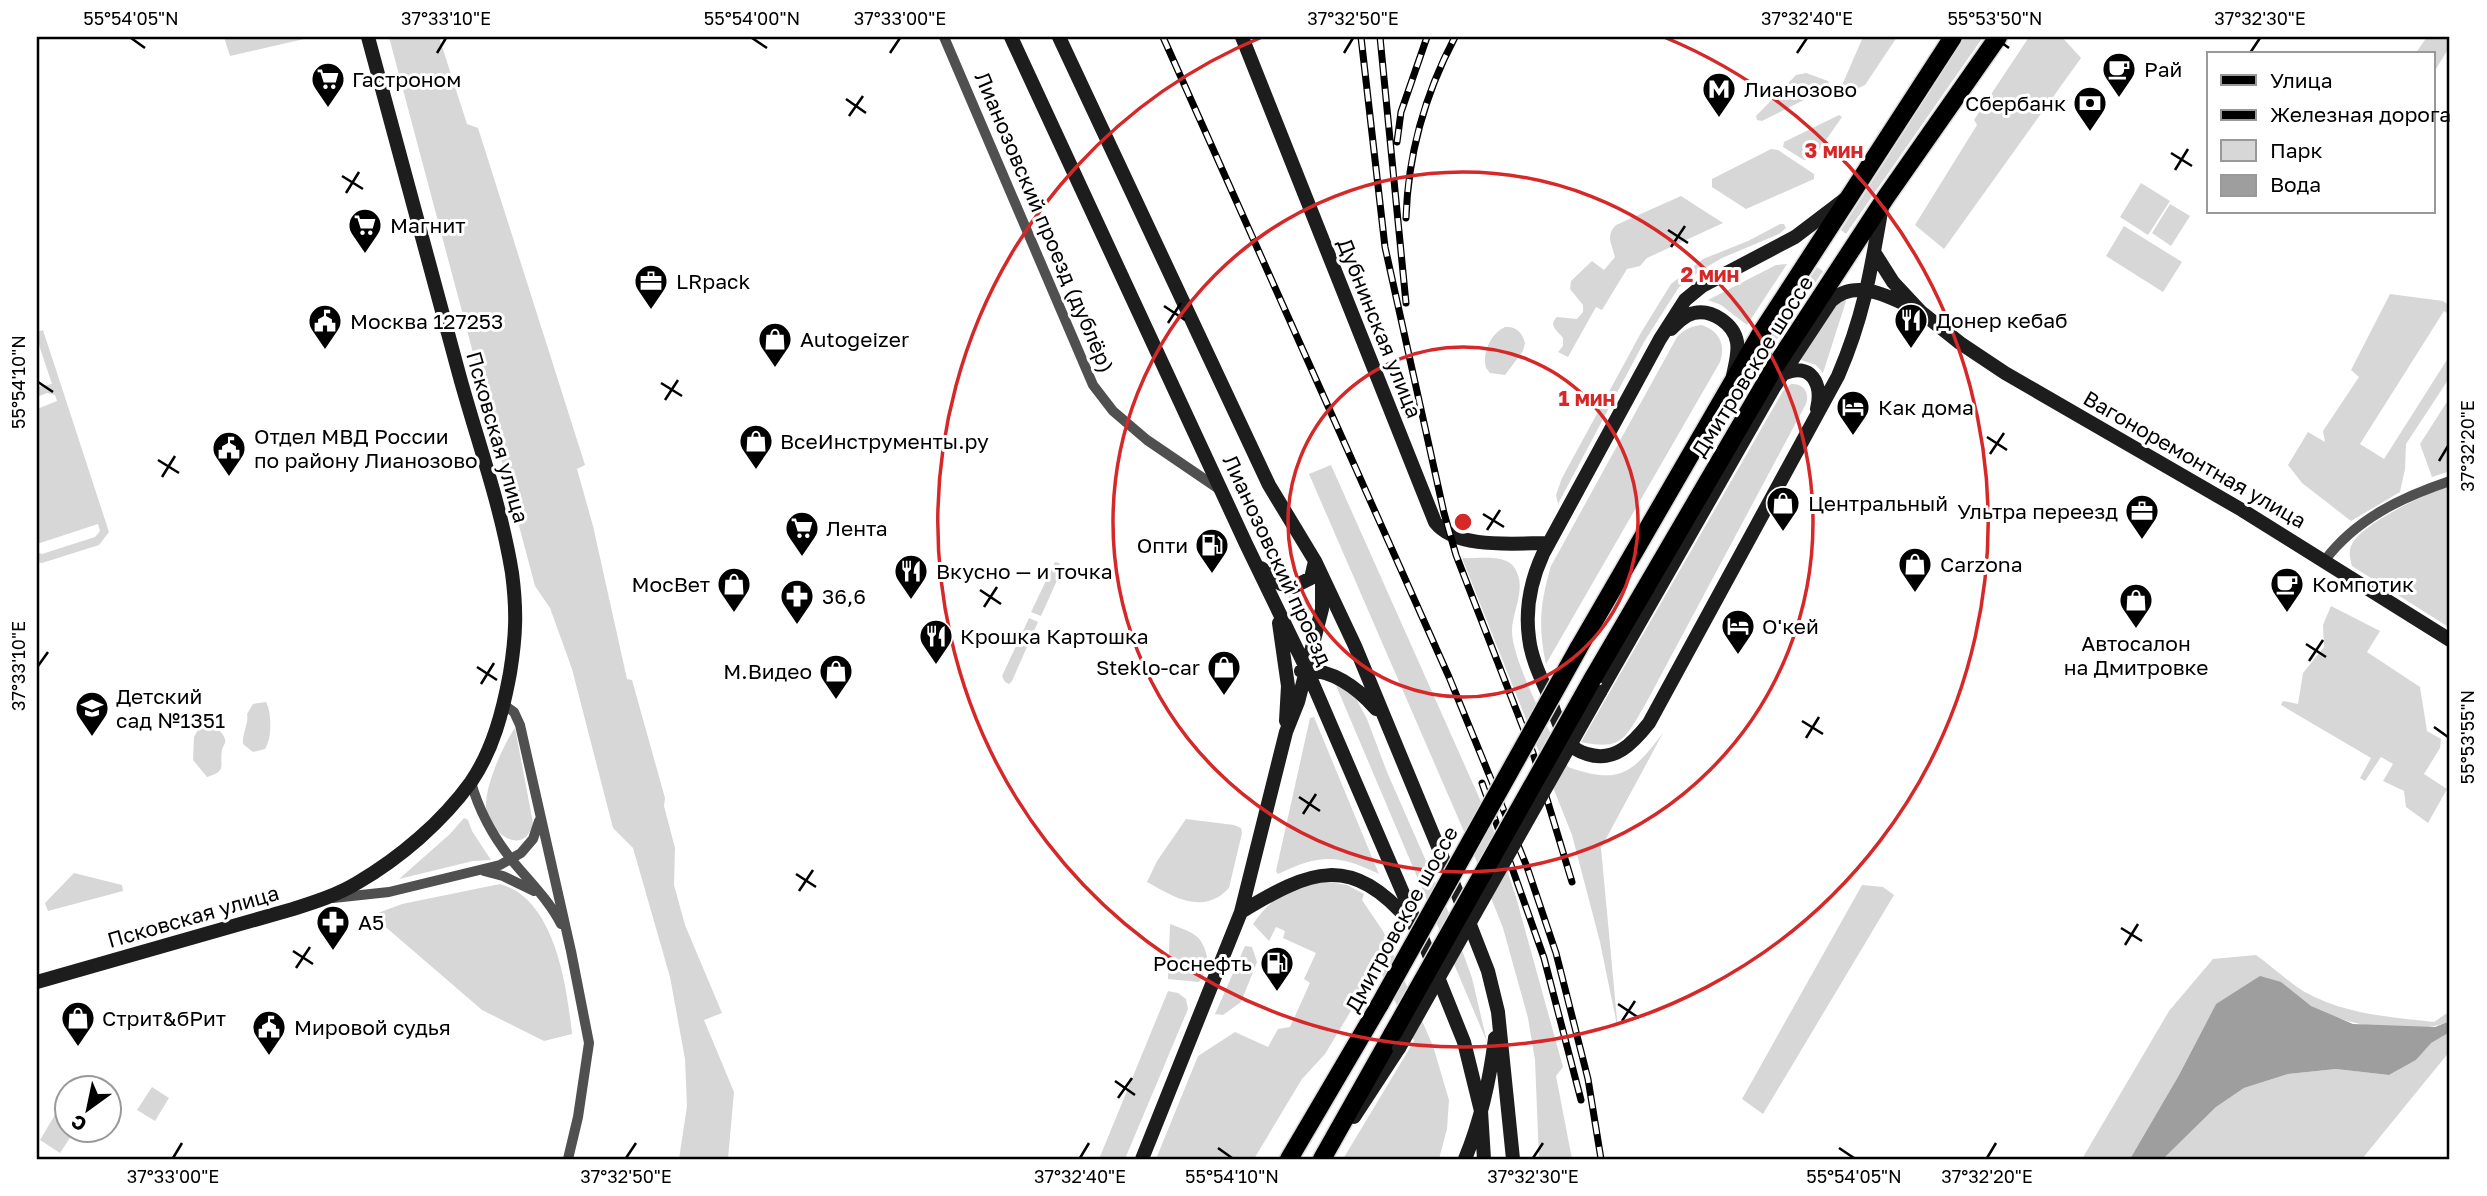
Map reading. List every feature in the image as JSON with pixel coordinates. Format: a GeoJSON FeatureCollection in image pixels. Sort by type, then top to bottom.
{"type":"FeatureCollection","features":[{"type":"Feature","properties":{"kind":"main road","name":"Дмитровское шоссе"},"geometry":{"type":"LineString","coordinates":[[1289,1159],[1380,1004],[1578,649],[1731,383],[1953,37]]}},
{"type":"Feature","properties":{"kind":"main road","name":"Дмитровское шоссе"},"geometry":{"type":"LineString","coordinates":[[1325,1154],[1396,1041],[1774,368],[1998,37]]}},
{"type":"Feature","properties":{"kind":"street","name":"Псковская улица"},"geometry":{"type":"LineString","coordinates":[[37,982],[324,900],[356,884],[393,860],[438,819],[471,782],[488,750],[504,705],[517,633],[512,573],[500,514],[464,392],[368,37]]}},
{"type":"Feature","properties":{"kind":"street","name":"Лианозовский проезд (дублёр)"},"geometry":{"type":"LineString","coordinates":[[944,37],[1093,385],[1113,411],[1147,440],[1221,491]]}},
{"type":"Feature","properties":{"kind":"street","name":"Лианозовский проезд"},"geometry":{"type":"LineString","coordinates":[[1011,37],[1307,670],[1464,1042],[1481,1111]]}},
{"type":"Feature","properties":{"kind":"street","name":"Лианозовский проезд"},"geometry":{"type":"LineString","coordinates":[[1059,37],[1269,485],[1317,565],[1355,646],[1465,912],[1488,971],[1498,1012]]}},
{"type":"Feature","properties":{"kind":"street","name":"Дубнинская улица"},"geometry":{"type":"LineString","coordinates":[[1242,37],[1435,522],[1440,530],[1470,542],[1549,543]]}},
{"type":"Feature","properties":{"kind":"street","name":"Дмитровское шоссе"},"geometry":{"type":"LineString","coordinates":[[1815,417],[1649,723],[1631,743],[1609,756],[1577,751],[1569,743],[1531,653],[1528,637],[1530,598],[1539,562],[1660,339],[1685,300],[1702,286],[1795,237],[1850,195]]}},
{"type":"Feature","properties":{"kind":"street"},"geometry":{"type":"LineString","coordinates":[[1815,417],[1826,400],[1848,352],[1868,291],[1882,205]]}},
{"type":"Feature","properties":{"kind":"street","name":"Вагоноремонтная улица"},"geometry":{"type":"LineString","coordinates":[[1874,252],[1893,282],[1921,312],[1960,343],[2005,373],[2185,475],[2450,640]]}},
{"type":"Feature","properties":{"kind":"street"},"geometry":{"type":"LineString","coordinates":[[1597,685],[1783,374],[1831,301],[1845,291],[1868,291]]}},
{"type":"Feature","properties":{"kind":"street","name":"Вагоноремонтная улица"},"geometry":{"type":"LineString","coordinates":[[1868,291],[1890,297],[1921,312]]}},
{"type":"Feature","properties":{"kind":"street","name":"Дмитровское шоссе"},"geometry":{"type":"LineString","coordinates":[[1660,339],[1682,318],[1695,313],[1707,313],[1719,318],[1734,332],[1738,343],[1731,383]]}},
{"type":"Feature","properties":{"kind":"street"},"geometry":{"type":"LineString","coordinates":[[1783,374],[1800,370],[1815,379],[1819,386],[1815,417]]}},
{"type":"Feature","properties":{"kind":"street"},"geometry":{"type":"LineString","coordinates":[[2325,560],[2337,545],[2373,514],[2450,481]]}},
{"type":"Feature","properties":{"kind":"street"},"geometry":{"type":"LineString","coordinates":[[1253,559],[1269,576],[1281,584],[1293,587],[1311,578],[1317,565]]}},
{"type":"Feature","properties":{"kind":"street"},"geometry":{"type":"LineString","coordinates":[[1142,1159],[1222,966],[1241,912],[1286,732],[1298,702],[1322,609],[1323,590],[1317,565]]}},
{"type":"Feature","properties":{"kind":"street"},"geometry":{"type":"LineString","coordinates":[[1276,608],[1288,686],[1286,732]]}},
{"type":"Feature","properties":{"kind":"street"},"geometry":{"type":"LineString","coordinates":[[1288,686],[1299,671],[1320,671],[1352,687],[1382,715]]}},
{"type":"Feature","properties":{"kind":"street"},"geometry":{"type":"LineString","coordinates":[[504,705],[514,712],[520,725],[589,1043],[578,1117],[568,1159]]}},
{"type":"Feature","properties":{"kind":"street"},"geometry":{"type":"LineString","coordinates":[[471,782],[478,807],[493,834],[543,897],[558,918],[568,939]]}},
{"type":"Feature","properties":{"kind":"street"},"geometry":{"type":"LineString","coordinates":[[324,900],[389,892],[482,871],[521,853],[533,839],[540,819]]}},
{"type":"Feature","properties":{"kind":"street"},"geometry":{"type":"LineString","coordinates":[[482,871],[519,881],[543,897]]}},
{"type":"Feature","properties":{"kind":"street"},"geometry":{"type":"LineString","coordinates":[[1241,912],[1297,881],[1314,876],[1342,876],[1376,890],[1402,912],[1421,935]]}},
{"type":"Feature","properties":{"kind":"street"},"geometry":{"type":"LineString","coordinates":[[1465,1159],[1492,1068],[1498,1012]]}},
{"type":"Feature","properties":{"kind":"street"},"geometry":{"type":"LineString","coordinates":[[1498,1012],[1513,1159]]}},
{"type":"Feature","properties":{"kind":"street"},"geometry":{"type":"LineString","coordinates":[[1484,1159],[1481,1111],[1487,1105],[1497,1102],[1510,1112]]}},
{"type":"Feature","properties":{"kind":"green space"},"geometry":{"type":"Polygon","coordinates":[[[224,37],[313,37],[230,56],[224,37]]]}},
{"type":"Feature","properties":{"kind":"green space"},"geometry":{"type":"Polygon","coordinates":[[[389,37],[439,37],[467,124],[478,128],[585,465],[577,469],[593,526],[627,679],[632,680],[665,798],[664,806],[675,848],[674,885],[685,925],[722,1013],[704,1020],[734,1092],[728,1159],[679,1159],[687,1106],[685,1059],[670,977],[633,848],[613,828],[572,669],[550,608],[535,586],[389,37]]]}},
{"type":"Feature","properties":{"kind":"green space"},"geometry":{"type":"Polygon","coordinates":[[[1863,37],[1897,37],[1865,85],[1850,92],[1843,88],[1843,83],[1863,37]]]}},
{"type":"Feature","properties":{"kind":"green space"},"geometry":{"type":"Polygon","coordinates":[[[1965,37],[1983,37],[1846,234],[1841,230],[1965,37]]]}},
{"type":"Feature","properties":{"kind":"green space"},"geometry":{"type":"Polygon","coordinates":[[[2029,37],[2062,37],[2081,58],[1944,249],[1915,225],[1977,125],[1974,120],[2029,37]]]}},
{"type":"Feature","properties":{"kind":"green space"},"geometry":{"type":"Polygon","coordinates":[[[2427,37],[2443,37],[2450,41],[2450,46],[2434,72],[2434,52],[2416,52],[2427,37]]]}},
{"type":"Feature","properties":{"kind":"green space"},"geometry":{"type":"Polygon","coordinates":[[[1806,73],[1828,81],[1830,87],[1762,121],[1757,120],[1756,116],[1796,75],[1806,73]]]}},
{"type":"Feature","properties":{"kind":"green space"},"geometry":{"type":"Polygon","coordinates":[[[1839,115],[1842,117],[1812,160],[1804,160],[1783,147],[1784,142],[1839,115]]]}},
{"type":"Feature","properties":{"kind":"green space"},"geometry":{"type":"Polygon","coordinates":[[[1771,149],[1778,150],[1814,174],[1814,179],[1746,209],[1712,187],[1712,179],[1771,149]]]}},
{"type":"Feature","properties":{"kind":"green space"},"geometry":{"type":"Polygon","coordinates":[[[2141,183],[2170,201],[2148,235],[2120,217],[2141,183]]]}},
{"type":"Feature","properties":{"kind":"green space"},"geometry":{"type":"Polygon","coordinates":[[[1681,196],[1723,223],[1647,258],[1640,266],[1627,269],[1602,310],[1596,307],[1568,357],[1558,352],[1563,346],[1563,338],[1554,328],[1554,320],[1557,317],[1577,319],[1583,312],[1583,305],[1570,289],[1571,281],[1592,261],[1604,270],[1615,257],[1610,237],[1616,225],[1681,196]]]}},
{"type":"Feature","properties":{"kind":"green space"},"geometry":{"type":"Polygon","coordinates":[[[2170,204],[2190,216],[2171,246],[2152,233],[2170,204]]]}},
{"type":"Feature","properties":{"kind":"green space"},"geometry":{"type":"Polygon","coordinates":[[[1784,224],[1786,228],[1779,234],[1722,258],[1679,287],[1644,342],[1558,504],[1556,495],[1562,478],[1642,331],[1671,284],[1703,259],[1748,241],[1784,224]]]}},
{"type":"Feature","properties":{"kind":"green space"},"geometry":{"type":"Polygon","coordinates":[[[2124,226],[2182,262],[2163,292],[2106,256],[2124,226]]]}},
{"type":"Feature","properties":{"kind":"green space"},"geometry":{"type":"Polygon","coordinates":[[[1787,264],[1747,325],[1721,305],[1708,300],[1776,265],[1787,264]]]}},
{"type":"Feature","properties":{"kind":"green space"},"geometry":{"type":"Polygon","coordinates":[[[1817,267],[1823,271],[1768,353],[1764,348],[1817,267]]]}},
{"type":"Feature","properties":{"kind":"green space"},"geometry":{"type":"Polygon","coordinates":[[[2390,294],[2443,301],[2450,306],[2450,315],[2444,311],[2360,444],[2384,459],[2450,355],[2450,377],[2406,444],[2405,469],[2400,492],[2351,521],[2302,483],[2288,465],[2308,432],[2325,442],[2323,431],[2359,377],[2351,370],[2390,294]]]}},
{"type":"Feature","properties":{"kind":"green space"},"geometry":{"type":"Polygon","coordinates":[[[1844,296],[1846,301],[1823,373],[1816,365],[1798,359],[1815,332],[1844,296]]]}},
{"type":"Feature","properties":{"kind":"green space"},"geometry":{"type":"Polygon","coordinates":[[[1702,325],[1720,339],[1720,362],[1546,664],[1541,615],[1551,566],[1677,337],[1688,328],[1702,325]]]}},
{"type":"Feature","properties":{"kind":"green space"},"geometry":{"type":"Polygon","coordinates":[[[1505,327],[1520,333],[1525,343],[1523,351],[1505,375],[1490,373],[1486,368],[1486,350],[1495,334],[1505,327]]]}},
{"type":"Feature","properties":{"kind":"green space"},"geometry":{"type":"Polygon","coordinates":[[[43,330],[109,532],[99,545],[42,563],[37,562],[37,552],[42,554],[95,537],[100,531],[98,524],[37,544],[37,409],[57,401],[55,395],[47,393],[37,397],[37,387],[52,384],[37,339],[37,332],[43,330]]]}},
{"type":"Feature","properties":{"kind":"green space"},"geometry":{"type":"Polygon","coordinates":[[[1791,384],[1804,389],[1806,404],[1645,705],[1621,739],[1606,745],[1581,742],[1783,391],[1791,384]]]}},
{"type":"Feature","properties":{"kind":"green space"},"geometry":{"type":"Polygon","coordinates":[[[2450,397],[2450,471],[2432,477],[2420,444],[2450,397]]]}},
{"type":"Feature","properties":{"kind":"green space"},"geometry":{"type":"Polygon","coordinates":[[[1331,465],[1494,831],[1516,897],[1563,1067],[1556,1076],[1572,1159],[1539,1159],[1535,1060],[1528,1018],[1503,928],[1472,850],[1309,474],[1331,465]]]}},
{"type":"Feature","properties":{"kind":"green space"},"geometry":{"type":"Polygon","coordinates":[[[2450,485],[2450,628],[2352,566],[2350,552],[2358,536],[2382,518],[2450,485]]]}},
{"type":"Feature","properties":{"kind":"green space"},"geometry":{"type":"Polygon","coordinates":[[[1462,558],[1504,560],[1514,567],[1520,591],[1512,631],[1514,645],[1534,699],[1568,767],[1600,775],[1623,772],[1633,767],[1663,733],[1601,848],[1618,1030],[1600,942],[1572,835],[1462,558]]]}},
{"type":"Feature","properties":{"kind":"green space"},"geometry":{"type":"Polygon","coordinates":[[[1055,562],[1059,563],[1062,569],[1041,616],[1031,612],[1055,562]]]}},
{"type":"Feature","properties":{"kind":"green space"},"geometry":{"type":"Polygon","coordinates":[[[1289,596],[1309,601],[1310,618],[1306,636],[1288,601],[1289,596]]]}},
{"type":"Feature","properties":{"kind":"green space"},"geometry":{"type":"Polygon","coordinates":[[[2331,606],[2380,631],[2367,652],[2420,687],[2427,731],[2441,739],[2440,748],[2424,774],[2447,789],[2428,823],[2406,807],[2404,791],[2383,781],[2393,764],[2381,757],[2365,781],[2360,778],[2371,758],[2281,705],[2283,701],[2298,704],[2303,673],[2324,647],[2323,625],[2331,606]]]}},
{"type":"Feature","properties":{"kind":"green space"},"geometry":{"type":"Polygon","coordinates":[[[1029,618],[1038,622],[1009,684],[1002,676],[1029,618]]]}},
{"type":"Feature","properties":{"kind":"green space"},"geometry":{"type":"Polygon","coordinates":[[[1335,683],[1353,693],[1367,719],[1387,772],[1448,911],[1472,978],[1487,1042],[1335,683]]]}},
{"type":"Feature","properties":{"kind":"green space"},"geometry":{"type":"Polygon","coordinates":[[[266,702],[270,719],[269,739],[265,749],[253,752],[243,744],[247,714],[253,704],[266,702]]]}},
{"type":"Feature","properties":{"kind":"green space"},"geometry":{"type":"Polygon","coordinates":[[[1314,717],[1379,874],[1351,863],[1329,859],[1306,863],[1278,874],[1276,871],[1310,718],[1314,717]]]}},
{"type":"Feature","properties":{"kind":"green space"},"geometry":{"type":"Polygon","coordinates":[[[203,721],[219,730],[225,741],[220,770],[207,777],[193,760],[194,737],[203,721]]]}},
{"type":"Feature","properties":{"kind":"green space"},"geometry":{"type":"Polygon","coordinates":[[[515,728],[533,823],[528,834],[522,839],[514,840],[498,832],[488,815],[486,805],[496,765],[515,728]]]}},
{"type":"Feature","properties":{"kind":"green space"},"geometry":{"type":"Polygon","coordinates":[[[464,818],[468,820],[491,860],[473,861],[399,879],[450,834],[464,818]]]}},
{"type":"Feature","properties":{"kind":"green space"},"geometry":{"type":"Polygon","coordinates":[[[1186,819],[1241,828],[1229,888],[1209,901],[1178,898],[1147,882],[1157,861],[1186,819]]]}},
{"type":"Feature","properties":{"kind":"green space"},"geometry":{"type":"Polygon","coordinates":[[[74,873],[122,885],[123,891],[48,911],[45,903],[74,873]]]}},
{"type":"Feature","properties":{"kind":"green space"},"geometry":{"type":"Polygon","coordinates":[[[1323,881],[1347,885],[1364,894],[1362,900],[1383,931],[1433,1046],[1449,1100],[1447,1129],[1439,1159],[1343,1159],[1414,1041],[1378,966],[1325,1054],[1302,1079],[1254,1159],[1156,1159],[1198,1056],[1235,1032],[1268,1047],[1278,1029],[1290,1027],[1310,983],[1304,979],[1316,953],[1283,938],[1285,931],[1276,927],[1269,941],[1253,924],[1267,906],[1283,895],[1323,881]]]}},
{"type":"Feature","properties":{"kind":"green space"},"geometry":{"type":"Polygon","coordinates":[[[500,884],[519,893],[534,907],[546,925],[562,969],[572,1034],[544,1041],[482,1010],[381,923],[378,913],[402,904],[500,884]]]}},
{"type":"Feature","properties":{"kind":"green space"},"geometry":{"type":"Polygon","coordinates":[[[1862,885],[1883,887],[1894,895],[1763,1114],[1742,1099],[1862,885]]]}},
{"type":"Feature","properties":{"kind":"green space"},"geometry":{"type":"Polygon","coordinates":[[[1170,924],[1193,933],[1204,947],[1209,965],[1199,982],[1168,979],[1170,924]]]}},
{"type":"Feature","properties":{"kind":"green space"},"geometry":{"type":"Polygon","coordinates":[[[1245,946],[1252,947],[1257,962],[1241,1002],[1223,1015],[1215,1014],[1245,946]]]}},
{"type":"Feature","properties":{"kind":"green space"},"geometry":{"type":"Polygon","coordinates":[[[2256,955],[2303,991],[2334,1005],[2367,1013],[2434,1022],[2450,1011],[2450,1021],[2435,1026],[2399,1029],[2361,1024],[2311,1006],[2281,982],[2216,1004],[2130,1159],[2082,1159],[2169,1011],[2213,959],[2256,955]]]}},
{"type":"Feature","properties":{"kind":"green space"},"geometry":{"type":"Polygon","coordinates":[[[1168,991],[1178,993],[1186,999],[1188,1009],[1125,1159],[1099,1159],[1168,991]]]}},
{"type":"Feature","properties":{"kind":"green space"},"geometry":{"type":"Polygon","coordinates":[[[2450,1032],[2450,1051],[2362,1159],[2163,1159],[2216,1107],[2244,1088],[2288,1074],[2336,1069],[2389,1075],[2416,1060],[2430,1043],[2450,1032]]]}},
{"type":"Feature","properties":{"kind":"green space"},"geometry":{"type":"Polygon","coordinates":[[[152,1087],[169,1098],[155,1121],[137,1110],[152,1087]]]}},
{"type":"Feature","properties":{"kind":"green space"},"geometry":{"type":"Polygon","coordinates":[[[52,1120],[52,1144],[66,1144],[60,1153],[40,1140],[52,1120]]]}},
{"type":"Feature","properties":{"kind":"water"},"geometry":{"type":"Polygon","coordinates":[[[2260,976],[2281,982],[2311,1006],[2353,1024],[2435,1027],[2450,1021],[2450,1032],[2431,1043],[2416,1060],[2389,1075],[2336,1069],[2288,1074],[2244,1088],[2216,1107],[2163,1159],[2130,1159],[2216,1004],[2260,976]]]}},
{"type":"Feature","properties":{"kind":"railway"},"geometry":{"type":"LineString","coordinates":[[1163,37],[1449,677],[1527,867],[1556,953],[1588,1079],[1601,1159]]}},
{"type":"Feature","properties":{"kind":"railway"},"geometry":{"type":"LineString","coordinates":[[1361,37],[1385,247],[1444,513],[1456,555],[1533,753],[1572,882]]}},
{"type":"Feature","properties":{"kind":"railway"},"geometry":{"type":"LineString","coordinates":[[1380,37],[1406,303]]}},
{"type":"Feature","properties":{"kind":"railway"},"geometry":{"type":"LineString","coordinates":[[1397,142],[1401,112],[1427,37]]}},
{"type":"Feature","properties":{"kind":"railway"},"geometry":{"type":"LineString","coordinates":[[1406,218],[1410,171],[1420,125],[1435,80],[1455,37]]}},
{"type":"Feature","properties":{"kind":"railway"},"geometry":{"type":"LineString","coordinates":[[1482,783],[1544,958],[1581,1100]]}},
{"type":"Feature","properties":{"kind":"place","name":"Рай"},"geometry":{"type":"Point","coordinates":[2119,99]}},
{"type":"Feature","properties":{"kind":"place","name":"Гастроном"},"geometry":{"type":"Point","coordinates":[328,109]}},
{"type":"Feature","properties":{"kind":"place","name":"Лианозово"},"geometry":{"type":"Point","coordinates":[1719,119]}},
{"type":"Feature","properties":{"kind":"place","name":"Сбербанк"},"geometry":{"type":"Point","coordinates":[2090,133]}},
{"type":"Feature","properties":{"kind":"place","name":"Магнит"},"geometry":{"type":"Point","coordinates":[365,255]}},
{"type":"Feature","properties":{"kind":"place","name":"LRpack"},"geometry":{"type":"Point","coordinates":[651,311]}},
{"type":"Feature","properties":{"kind":"place","name":"Донер кебаб"},"geometry":{"type":"Point","coordinates":[1911,350]}},
{"type":"Feature","properties":{"kind":"place","name":"Москва 127253"},"geometry":{"type":"Point","coordinates":[325,351]}},
{"type":"Feature","properties":{"kind":"place","name":"Autogeizer"},"geometry":{"type":"Point","coordinates":[775,369]}},
{"type":"Feature","properties":{"kind":"place","name":"Как дома"},"geometry":{"type":"Point","coordinates":[1853,437]}},
{"type":"Feature","properties":{"kind":"place","name":"ВсеИнструменты.ру"},"geometry":{"type":"Point","coordinates":[756,471]}},
{"type":"Feature","properties":{"kind":"place","name":"Отдел МВД России по району Лианозово"},"geometry":{"type":"Point","coordinates":[229,478]}},
{"type":"Feature","properties":{"kind":"place","name":"Центральный"},"geometry":{"type":"Point","coordinates":[1783,533]}},
{"type":"Feature","properties":{"kind":"place","name":"Ультра переезд"},"geometry":{"type":"Point","coordinates":[2142,541]}},
{"type":"Feature","properties":{"kind":"place","name":"Лента"},"geometry":{"type":"Point","coordinates":[802,558]}},
{"type":"Feature","properties":{"kind":"place","name":"Опти"},"geometry":{"type":"Point","coordinates":[1212,575]}},
{"type":"Feature","properties":{"kind":"place","name":"Carzona"},"geometry":{"type":"Point","coordinates":[1915,594]}},
{"type":"Feature","properties":{"kind":"place","name":"Вкусно — и точка"},"geometry":{"type":"Point","coordinates":[911,601]}},
{"type":"Feature","properties":{"kind":"place","name":"МосВет"},"geometry":{"type":"Point","coordinates":[734,614]}},
{"type":"Feature","properties":{"kind":"place","name":"Компотик"},"geometry":{"type":"Point","coordinates":[2287,614]}},
{"type":"Feature","properties":{"kind":"place","name":"36,6"},"geometry":{"type":"Point","coordinates":[797,626]}},
{"type":"Feature","properties":{"kind":"place","name":"Автосалон на Дмитровке"},"geometry":{"type":"Point","coordinates":[2136,630]}},
{"type":"Feature","properties":{"kind":"place","name":"О'кей"},"geometry":{"type":"Point","coordinates":[1738,656]}},
{"type":"Feature","properties":{"kind":"place","name":"Крошка Картошка"},"geometry":{"type":"Point","coordinates":[936,666]}},
{"type":"Feature","properties":{"kind":"place","name":"Steklo-car"},"geometry":{"type":"Point","coordinates":[1224,697]}},
{"type":"Feature","properties":{"kind":"place","name":"М.Видео"},"geometry":{"type":"Point","coordinates":[836,701]}},
{"type":"Feature","properties":{"kind":"place","name":"Детский сад №1351"},"geometry":{"type":"Point","coordinates":[92,738]}},
{"type":"Feature","properties":{"kind":"place","name":"А5"},"geometry":{"type":"Point","coordinates":[333,952]}},
{"type":"Feature","properties":{"kind":"place","name":"Роснефть"},"geometry":{"type":"Point","coordinates":[1277,993]}},
{"type":"Feature","properties":{"kind":"place","name":"Стрит&бРит"},"geometry":{"type":"Point","coordinates":[78,1048]}},
{"type":"Feature","properties":{"kind":"place","name":"Мировой судья"},"geometry":{"type":"Point","coordinates":[269,1057]}}]}
